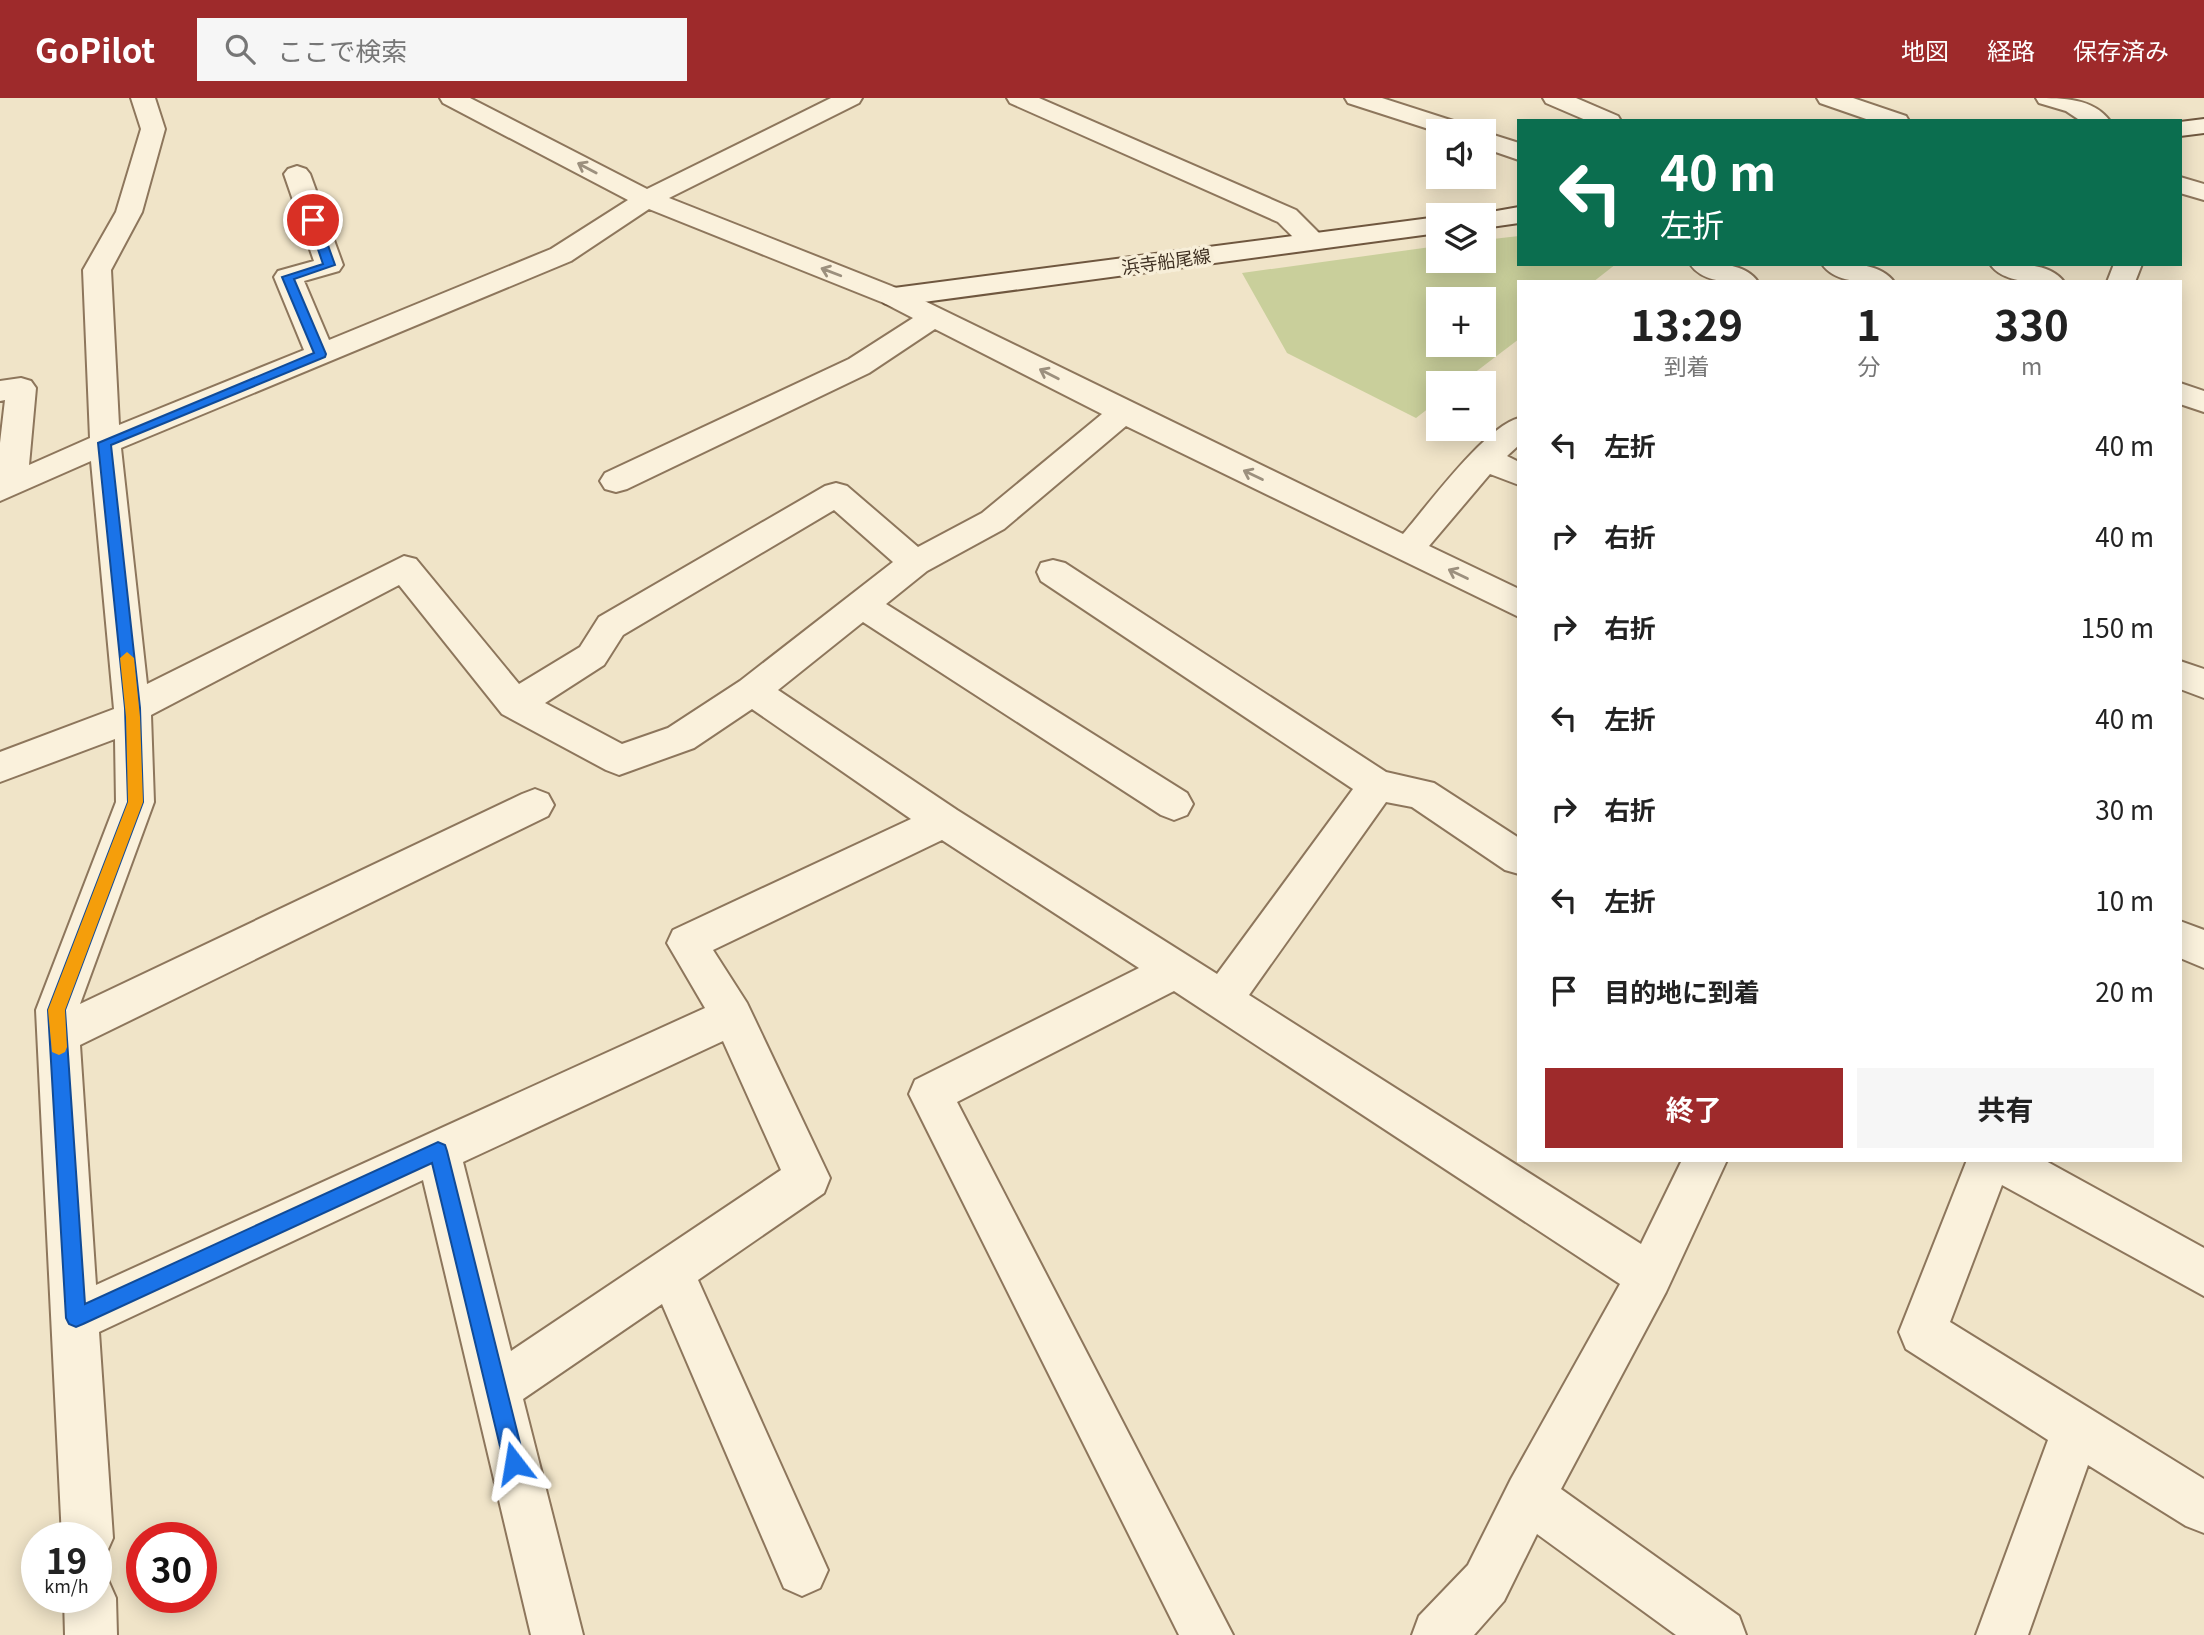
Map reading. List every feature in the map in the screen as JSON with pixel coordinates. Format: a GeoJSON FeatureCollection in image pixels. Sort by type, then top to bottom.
{"type":"FeatureCollection","features":[{"type":"Feature","properties":{"kind":"street"},"geometry":{"type":"LineString","coordinates":[[86,1522],[57,1010],[135,802],[133,712],[105,443],[97,270],[129,212],[153,129],[143,98]]}},
{"type":"Feature","properties":{"kind":"street"},"geometry":{"type":"LineString","coordinates":[[452,98],[647,200],[894,297],[935,316],[1124,412],[1517,603]]}},
{"type":"Feature","properties":{"kind":"street"},"geometry":{"type":"LineString","coordinates":[[1020,98],[1287,216],[1314,241]]}},
{"type":"Feature","properties":{"kind":"street"},"geometry":{"type":"LineString","coordinates":[[1357,98],[1426,120]]}},
{"type":"Feature","properties":{"kind":"street"},"geometry":{"type":"LineString","coordinates":[[1829,98],[1890,119]]}},
{"type":"Feature","properties":{"kind":"street"},"geometry":{"type":"LineString","coordinates":[[2049,98],[2075,106],[2095,119]]}},
{"type":"Feature","properties":{"kind":"street"},"geometry":{"type":"LineString","coordinates":[[6,488],[105,443],[561,256],[647,200],[834,101]]}},
{"type":"Feature","properties":{"kind":"street"},"geometry":{"type":"LineString","coordinates":[[1550,103],[1602,119]]}},
{"type":"Feature","properties":{"kind":"street"},"geometry":{"type":"LineString","coordinates":[[2182,128],[2204,126]]}},
{"type":"Feature","properties":{"kind":"street"},"geometry":{"type":"LineString","coordinates":[[297,174],[330,265],[288,277],[320,354]]}},
{"type":"Feature","properties":{"kind":"street"},"geometry":{"type":"LineString","coordinates":[[2182,186],[2204,192]]}},
{"type":"Feature","properties":{"kind":"street"},"geometry":{"type":"LineString","coordinates":[[1496,218],[1517,215]]}},
{"type":"Feature","properties":{"kind":"street","name":"浜寺船尾線"},"geometry":{"type":"LineString","coordinates":[[894,297],[1426,227]]}},
{"type":"Feature","properties":{"kind":"street"},"geometry":{"type":"LineString","coordinates":[[1685,280],[1701,266]]}},
{"type":"Feature","properties":{"kind":"street"},"geometry":{"type":"LineString","coordinates":[[1708,266],[1739,280]]}},
{"type":"Feature","properties":{"kind":"street"},"geometry":{"type":"LineString","coordinates":[[1840,266],[1875,280]]}},
{"type":"Feature","properties":{"kind":"street"},"geometry":{"type":"LineString","coordinates":[[2008,266],[2045,280]]}},
{"type":"Feature","properties":{"kind":"street"},"geometry":{"type":"LineString","coordinates":[[615,481],[859,366],[935,316]]}},
{"type":"Feature","properties":{"kind":"street"},"geometry":{"type":"LineString","coordinates":[[0,391],[21,388],[6,488]]}},
{"type":"Feature","properties":{"kind":"street"},"geometry":{"type":"LineString","coordinates":[[2182,394],[2204,402]]}},
{"type":"Feature","properties":{"kind":"street"},"geometry":{"type":"LineString","coordinates":[[0,767],[133,712],[404,568],[515,704],[619,760],[681,738],[752,691],[915,563],[993,521],[1124,412]]}},
{"type":"Feature","properties":{"kind":"street"},"geometry":{"type":"LineString","coordinates":[[1408,549],[1485,459],[1517,430]]}},
{"type":"Feature","properties":{"kind":"street"},"geometry":{"type":"LineString","coordinates":[[1485,459],[1517,473]]}},
{"type":"Feature","properties":{"kind":"street"},"geometry":{"type":"LineString","coordinates":[[515,704],[592,656],[611,626],[836,494],[915,563]]}},
{"type":"Feature","properties":{"kind":"street"},"geometry":{"type":"LineString","coordinates":[[1053,572],[1377,785],[1421,794],[1517,857]]}},
{"type":"Feature","properties":{"kind":"street"},"geometry":{"type":"LineString","coordinates":[[862,605],[1174,804]]}},
{"type":"Feature","properties":{"kind":"street"},"geometry":{"type":"LineString","coordinates":[[2182,675],[2204,684]]}},
{"type":"Feature","properties":{"kind":"street"},"geometry":{"type":"LineString","coordinates":[[752,691],[944,821],[1650,1276]]}},
{"type":"Feature","properties":{"kind":"street"},"geometry":{"type":"LineString","coordinates":[[1222,1000],[1377,785]]}},
{"type":"Feature","properties":{"kind":"street"},"geometry":{"type":"LineString","coordinates":[[58,1035],[536,804]]}},
{"type":"Feature","properties":{"kind":"street"},"geometry":{"type":"LineString","coordinates":[[496,1389],[808,1178],[732,1016],[687,943],[944,821]]}},
{"type":"Feature","properties":{"kind":"street"},"geometry":{"type":"LineString","coordinates":[[2182,939],[2204,950]]}},
{"type":"Feature","properties":{"kind":"street"},"geometry":{"type":"LineString","coordinates":[[1176,970],[930,1094],[1207,1635]]}},
{"type":"Feature","properties":{"kind":"street"},"geometry":{"type":"LineString","coordinates":[[76,1318],[732,1016]]}},
{"type":"Feature","properties":{"kind":"street"},"geometry":{"type":"LineString","coordinates":[[438,1151],[557,1635]]}},
{"type":"Feature","properties":{"kind":"street"},"geometry":{"type":"LineString","coordinates":[[1438,1635],[1486,1583],[1529,1497],[1650,1276],[1703,1162]]}},
{"type":"Feature","properties":{"kind":"street"},"geometry":{"type":"LineString","coordinates":[[1988,1162],[1923,1332],[2204,1508]]}},
{"type":"Feature","properties":{"kind":"street"},"geometry":{"type":"LineString","coordinates":[[2004,1162],[2204,1273]]}},
{"type":"Feature","properties":{"kind":"street"},"geometry":{"type":"LineString","coordinates":[[670,1270],[802,1570]]}},
{"type":"Feature","properties":{"kind":"street"},"geometry":{"type":"LineString","coordinates":[[2002,1635],[2076,1430]]}},
{"type":"Feature","properties":{"kind":"street"},"geometry":{"type":"LineString","coordinates":[[1529,1497],[1720,1635]]}},
{"type":"Feature","properties":{"kind":"street"},"geometry":{"type":"LineString","coordinates":[[90,1613],[91,1635]]}},
{"type":"Feature","properties":{"kind":"green space"},"geometry":{"type":"Polygon","coordinates":[[[1517,236],[1517,266],[1613,266],[1596,280],[1517,280],[1517,341],[1496,356],[1496,287],[1426,287],[1426,357],[1495,357],[1477,371],[1426,371],[1426,410],[1416,418],[1287,353],[1242,273],[1426,248],[1426,273],[1496,273],[1496,239],[1517,236]]]}},
{"type":"Feature","properties":{"kind":"slow traffic"},"geometry":{"type":"LineString","coordinates":[[59,1047],[57,1010],[135,802],[133,717],[127,658]]}},
{"type":"Feature","properties":{"kind":"route"},"geometry":{"type":"LineString","coordinates":[[313,220],[330,265],[288,277],[320,354],[105,443],[132,708],[135,802],[57,1010],[76,1318],[438,1151],[514,1463]]}}]}
